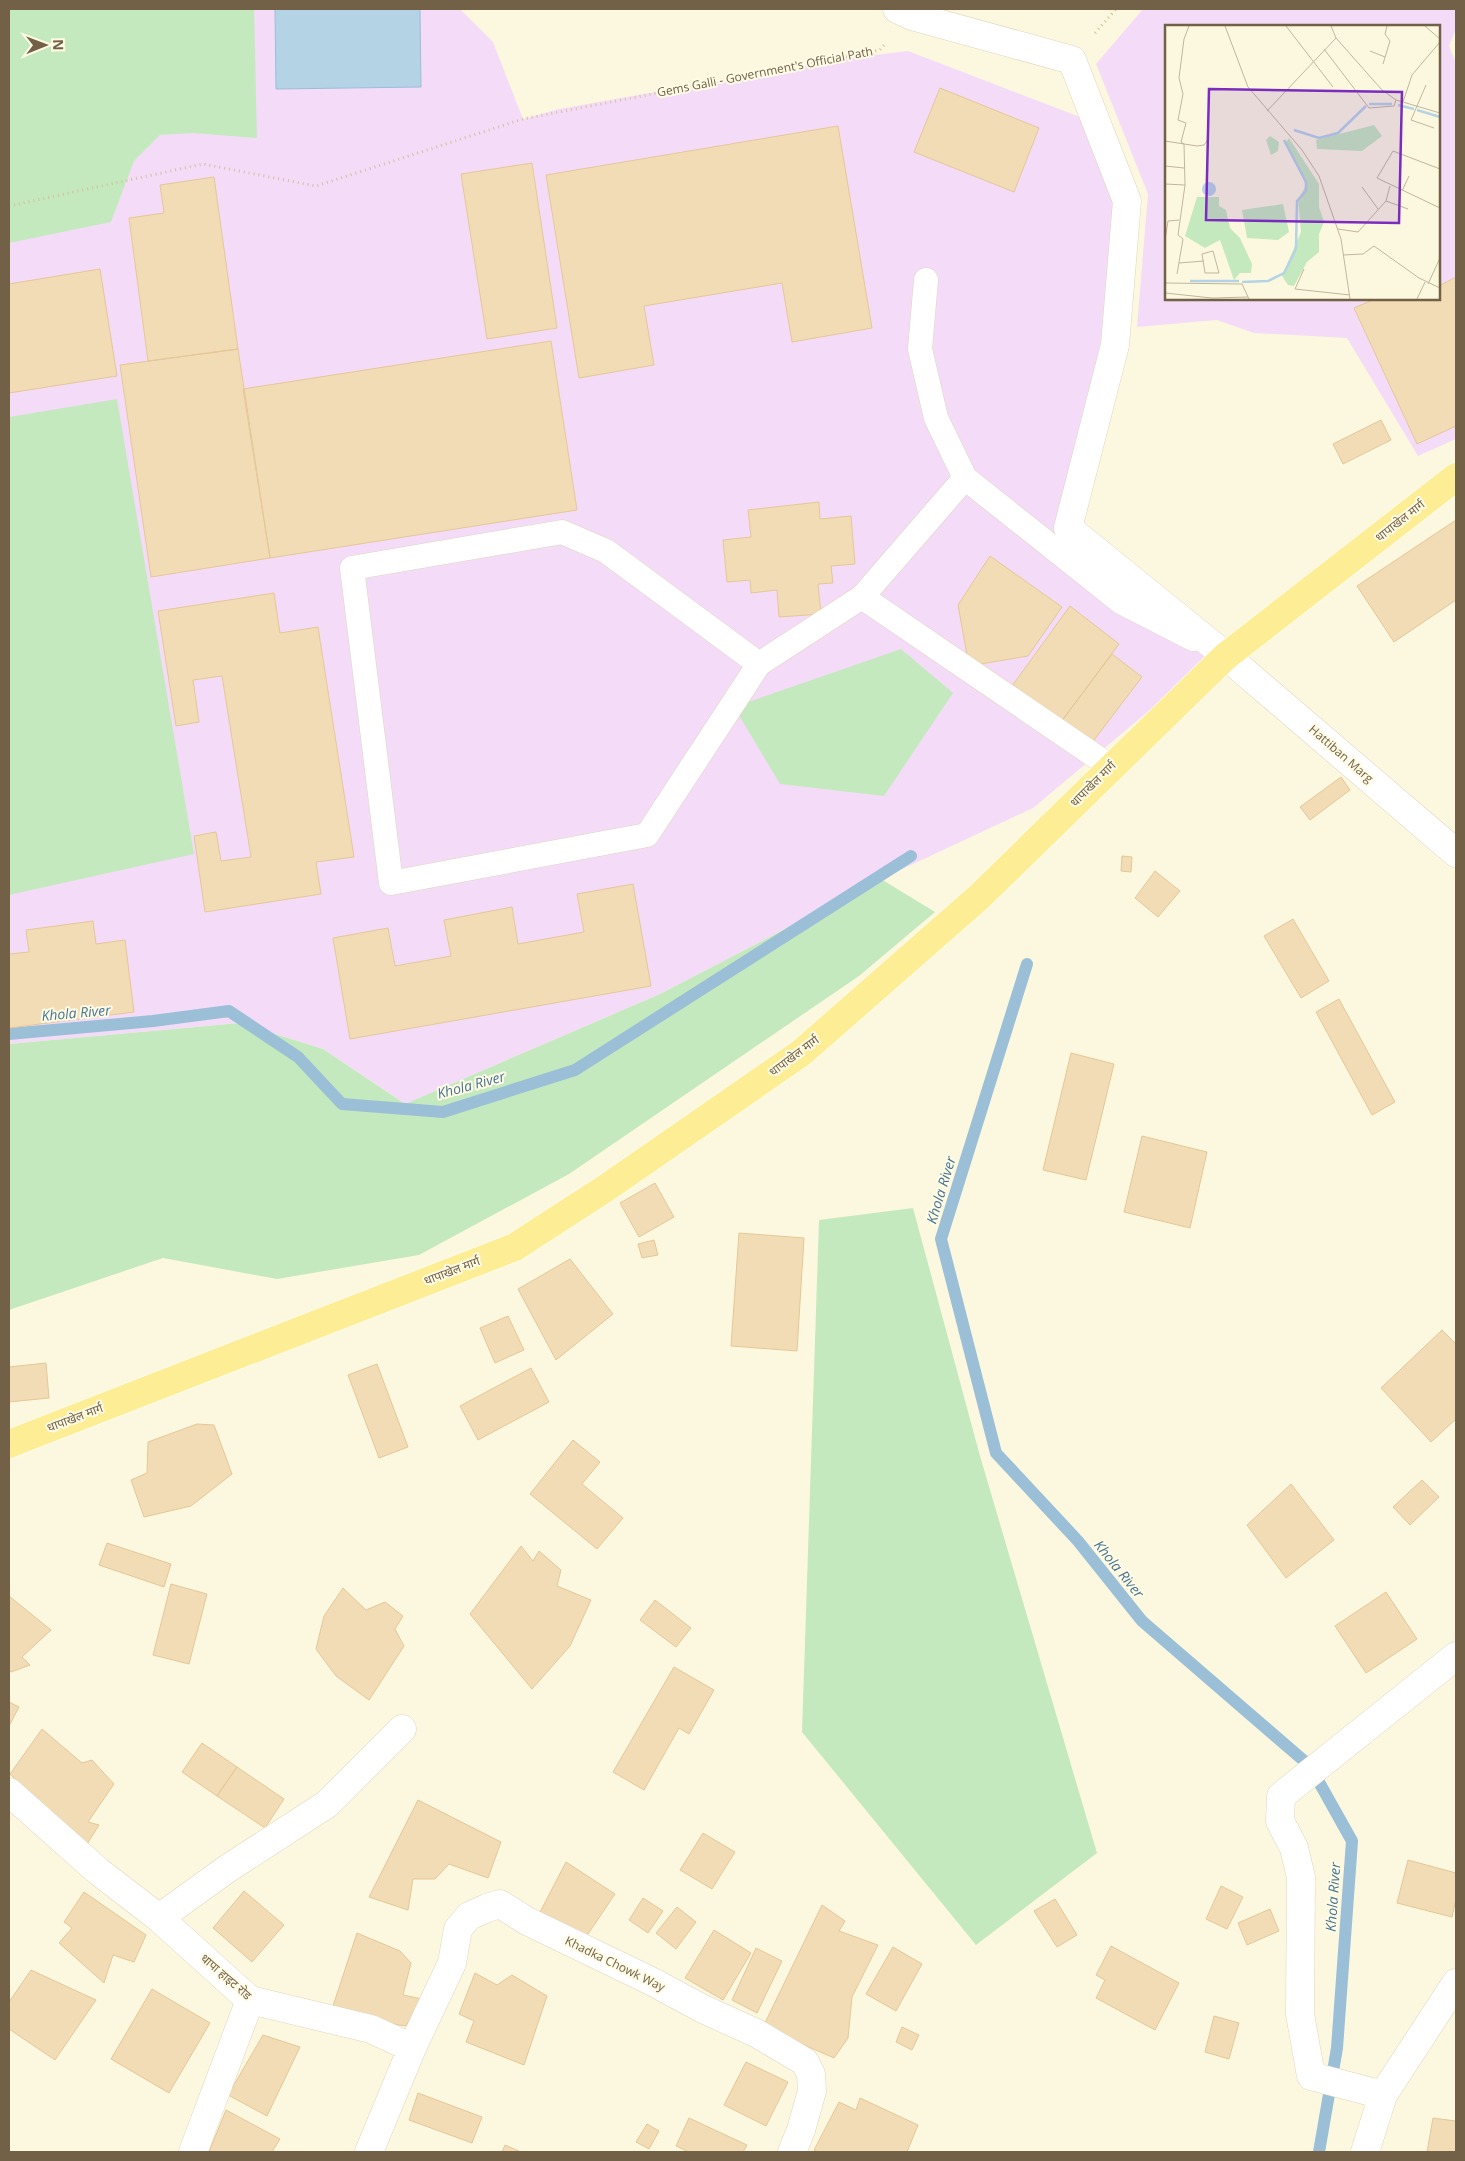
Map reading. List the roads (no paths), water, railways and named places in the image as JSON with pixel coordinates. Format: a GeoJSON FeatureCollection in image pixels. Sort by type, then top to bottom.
{"type":"FeatureCollection","features":[{"type":"Feature","properties":{"kind":"main road","name":"धापाखेल मार्ग"},"geometry":{"type":"LineString","coordinates":[[9,1444],[516,1247],[606,1188],[801,1053],[979,898],[1226,656],[1456,477]]}},
{"type":"Feature","properties":{"kind":"street"},"geometry":{"type":"LineString","coordinates":[[904,12],[1072,60],[1127,201],[1115,346],[1068,528],[1226,656]]}},
{"type":"Feature","properties":{"kind":"street","name":"Hattiban Marg"},"geometry":{"type":"LineString","coordinates":[[1226,656],[1456,853]]}},
{"type":"Feature","properties":{"kind":"street"},"geometry":{"type":"LineString","coordinates":[[1383,2095],[1312,2076],[1300,2014],[1300,1877],[1294,1848],[1280,1821],[1281,1796],[1456,1656]]}},
{"type":"Feature","properties":{"kind":"street"},"geometry":{"type":"LineString","coordinates":[[159,1918],[227,1869],[327,1804],[402,1729]]}},
{"type":"Feature","properties":{"kind":"street","name":"धापा हाइट रोड"},"geometry":{"type":"LineString","coordinates":[[9,1792],[98,1871],[159,1918],[250,2000],[371,2029],[412,2048]]}},
{"type":"Feature","properties":{"kind":"street","name":"Khadka Chowk Way"},"geometry":{"type":"LineString","coordinates":[[412,2048],[452,1963],[458,1929],[469,1916],[500,1904],[527,1921],[653,1982],[703,2010],[756,2033],[804,2062],[811,2074],[812,2091],[801,2130],[792,2152]]}},
{"type":"Feature","properties":{"kind":"street"},"geometry":{"type":"LineString","coordinates":[[1365,2152],[1383,2095],[1456,1983]]}},
{"type":"Feature","properties":{"kind":"street"},"geometry":{"type":"LineString","coordinates":[[193,2152],[250,2000]]}},
{"type":"Feature","properties":{"kind":"street"},"geometry":{"type":"LineString","coordinates":[[369,2152],[412,2048]]}},
{"type":"Feature","properties":{"kind":"lane"},"geometry":{"type":"LineString","coordinates":[[926,280],[920,350],[936,418],[965,478],[1121,602],[1226,656]]}},
{"type":"Feature","properties":{"kind":"lane"},"geometry":{"type":"LineString","coordinates":[[759,664],[606,550],[562,532],[352,568],[391,883],[647,835],[759,664],[862,597],[965,478]]}},
{"type":"Feature","properties":{"kind":"lane"},"geometry":{"type":"LineString","coordinates":[[862,597],[1111,767]]}},
{"type":"Feature","properties":{"kind":"water"},"geometry":{"type":"Polygon","coordinates":[[[275,9],[420,9],[421,87],[276,89],[275,9]]]}},
{"type":"Feature","properties":{"kind":"waterway","name":"Khola River"},"geometry":{"type":"LineString","coordinates":[[9,1034],[153,1021],[229,1011],[298,1057],[342,1104],[443,1112],[575,1070],[911,856]]}},
{"type":"Feature","properties":{"kind":"waterway","name":"Khola River"},"geometry":{"type":"LineString","coordinates":[[1027,964],[941,1239],[996,1453],[1078,1541],[1142,1621],[1310,1766],[1352,1841],[1337,2048],[1319,2152]]}}]}
